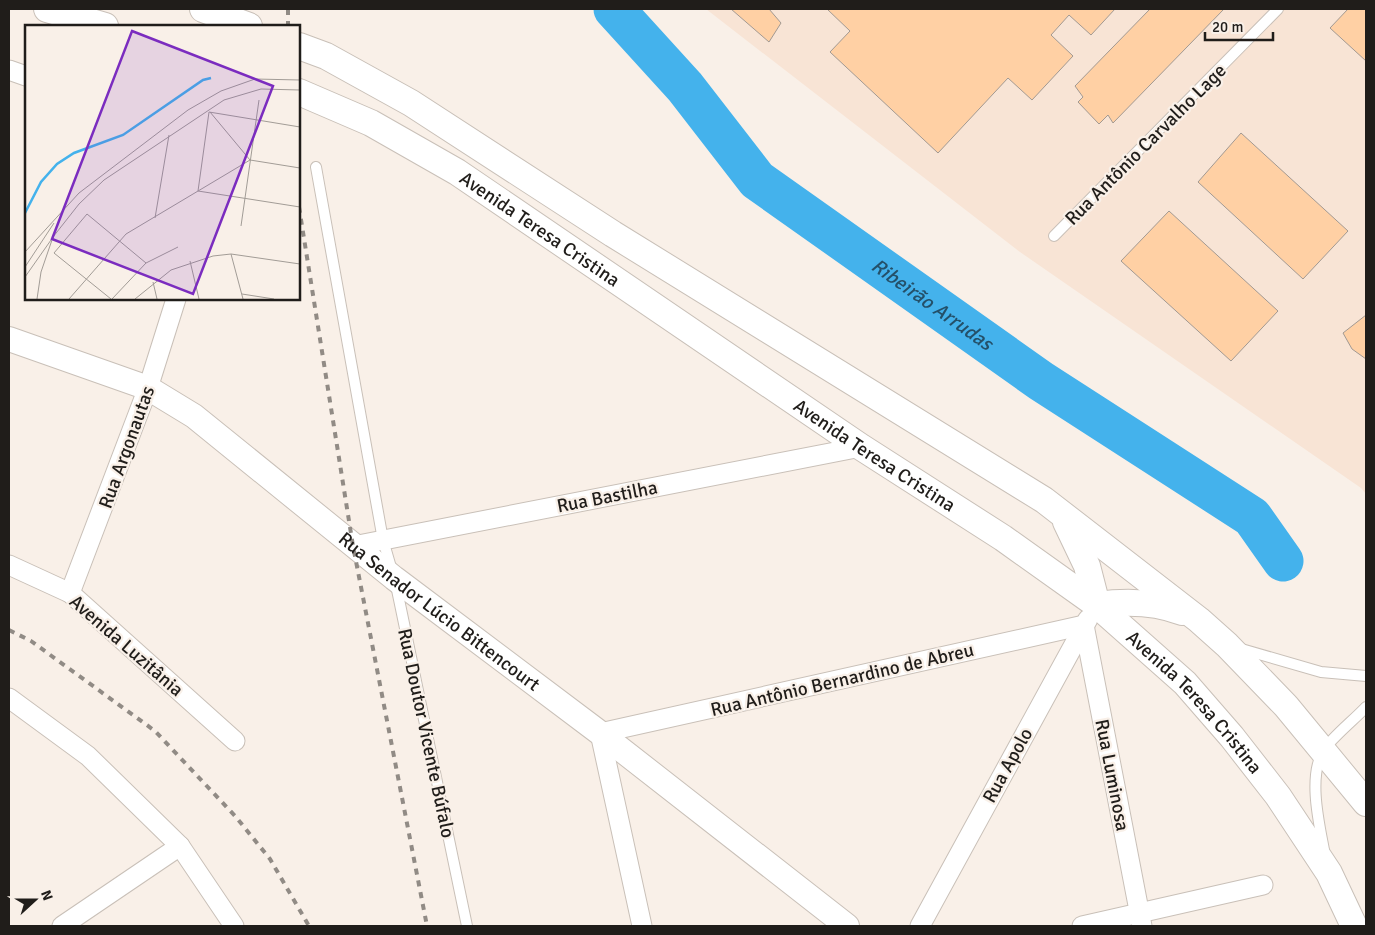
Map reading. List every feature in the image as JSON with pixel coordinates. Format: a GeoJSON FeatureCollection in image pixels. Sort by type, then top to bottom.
{"type":"FeatureCollection","features":[{"type":"Feature","properties":{"kind":"main road"},"geometry":{"type":"LineString","coordinates":[[47,9],[102,25]]}},
{"type":"Feature","properties":{"kind":"main road"},"geometry":{"type":"LineString","coordinates":[[203,9],[246,25]]}},
{"type":"Feature","properties":{"kind":"main road","name":"Avenida Teresa Cristina"},"geometry":{"type":"LineString","coordinates":[[300,46],[326,56],[410,104],[486,154],[1044,500],[1200,620],[1227,645],[1286,706],[1366,803]]}},
{"type":"Feature","properties":{"kind":"main road","name":"Avenida Teresa Cristina"},"geometry":{"type":"LineString","coordinates":[[300,92],[371,123],[457,172],[861,447],[1003,538],[1090,615],[1185,683],[1226,730],[1278,796],[1329,874],[1354,926]]}},
{"type":"Feature","properties":{"kind":"main road"},"geometry":{"type":"LineString","coordinates":[[1060,513],[1087,566],[1090,615],[1139,602],[1160,605],[1200,620]]}},
{"type":"Feature","properties":{"kind":"street"},"geometry":{"type":"LineString","coordinates":[[9,70],[25,76]]}},
{"type":"Feature","properties":{"kind":"street","name":"Rua Argonautas"},"geometry":{"type":"LineString","coordinates":[[70,593],[148,388],[176,300]]}},
{"type":"Feature","properties":{"kind":"street","name":"Rua Senador Lúcio Bittencourt"},"geometry":{"type":"LineString","coordinates":[[9,339],[148,388],[194,416],[353,546],[600,733],[847,926]]}},
{"type":"Feature","properties":{"kind":"street","name":"Rua Bastilha"},"geometry":{"type":"LineString","coordinates":[[353,546],[861,447]]}},
{"type":"Feature","properties":{"kind":"street","name":"Avenida Luzitânia"},"geometry":{"type":"LineString","coordinates":[[9,565],[70,593],[235,741]]}},
{"type":"Feature","properties":{"kind":"street","name":"Rua Antônio Bernardino de Abreu"},"geometry":{"type":"LineString","coordinates":[[600,733],[1090,615]]}},
{"type":"Feature","properties":{"kind":"street","name":"Rua Luminosa"},"geometry":{"type":"LineString","coordinates":[[1090,615],[1141,920]]}},
{"type":"Feature","properties":{"kind":"street","name":"Rua Apolo"},"geometry":{"type":"LineString","coordinates":[[920,926],[1090,615]]}},
{"type":"Feature","properties":{"kind":"street"},"geometry":{"type":"LineString","coordinates":[[9,698],[88,756],[180,846],[234,926]]}},
{"type":"Feature","properties":{"kind":"street"},"geometry":{"type":"LineString","coordinates":[[600,733],[642,926]]}},
{"type":"Feature","properties":{"kind":"street"},"geometry":{"type":"LineString","coordinates":[[62,926],[180,846]]}},
{"type":"Feature","properties":{"kind":"street"},"geometry":{"type":"LineString","coordinates":[[1082,926],[1141,920],[1263,885]]}},
{"type":"Feature","properties":{"kind":"lane","name":"Rua Antônio Carvalho Lage"},"geometry":{"type":"LineString","coordinates":[[1054,236],[1278,9]]}},
{"type":"Feature","properties":{"kind":"lane","name":"Rua Doutor Vicente Búfalo"},"geometry":{"type":"LineString","coordinates":[[316,167],[383,540],[394,578],[467,926]]}},
{"type":"Feature","properties":{"kind":"lane"},"geometry":{"type":"LineString","coordinates":[[1227,645],[1265,654],[1321,672],[1366,676]]}},
{"type":"Feature","properties":{"kind":"lane"},"geometry":{"type":"LineString","coordinates":[[1329,874],[1316,806],[1318,770],[1323,752],[1366,706]]}},
{"type":"Feature","properties":{"kind":"shaded area"},"geometry":{"type":"Polygon","coordinates":[[[706,9],[1366,9],[1366,494],[1361,488],[1020,252],[706,9]]]}},
{"type":"Feature","properties":{"kind":"building"},"geometry":{"type":"Polygon","coordinates":[[[731,9],[769,9],[781,23],[769,42],[731,9]]]}},
{"type":"Feature","properties":{"kind":"building"},"geometry":{"type":"Polygon","coordinates":[[[827,9],[1115,9],[1091,35],[1069,15],[1051,35],[1073,56],[1032,100],[1008,78],[938,153],[830,52],[850,31],[827,9]]]}},
{"type":"Feature","properties":{"kind":"building"},"geometry":{"type":"Polygon","coordinates":[[[1150,9],[1224,9],[1113,123],[1108,115],[1099,124],[1078,102],[1083,97],[1075,86],[1150,9]]]}},
{"type":"Feature","properties":{"kind":"building"},"geometry":{"type":"Polygon","coordinates":[[[1348,9],[1366,9],[1366,61],[1330,28],[1348,9]]]}},
{"type":"Feature","properties":{"kind":"building"},"geometry":{"type":"Polygon","coordinates":[[[1241,133],[1348,231],[1303,279],[1198,182],[1241,133]]]}},
{"type":"Feature","properties":{"kind":"building"},"geometry":{"type":"Polygon","coordinates":[[[1169,211],[1278,311],[1231,361],[1121,261],[1169,211]]]}},
{"type":"Feature","properties":{"kind":"building"},"geometry":{"type":"Polygon","coordinates":[[[1366,315],[1366,359],[1352,349],[1343,333],[1366,315]]]}},
{"type":"Feature","properties":{"kind":"waterway","name":"Ribeirão Arrudas"},"geometry":{"type":"LineString","coordinates":[[614,9],[685,87],[757,180],[1041,381],[1252,517],[1283,561]]}},
{"type":"Feature","properties":{"kind":"railway"},"geometry":{"type":"LineString","coordinates":[[288,9],[288,25]]}},
{"type":"Feature","properties":{"kind":"railway"},"geometry":{"type":"LineString","coordinates":[[300,213],[353,546],[427,926]]}},
{"type":"Feature","properties":{"kind":"railway"},"geometry":{"type":"LineString","coordinates":[[9,630],[31,641],[155,731],[236,817],[270,859],[309,926]]}}]}
